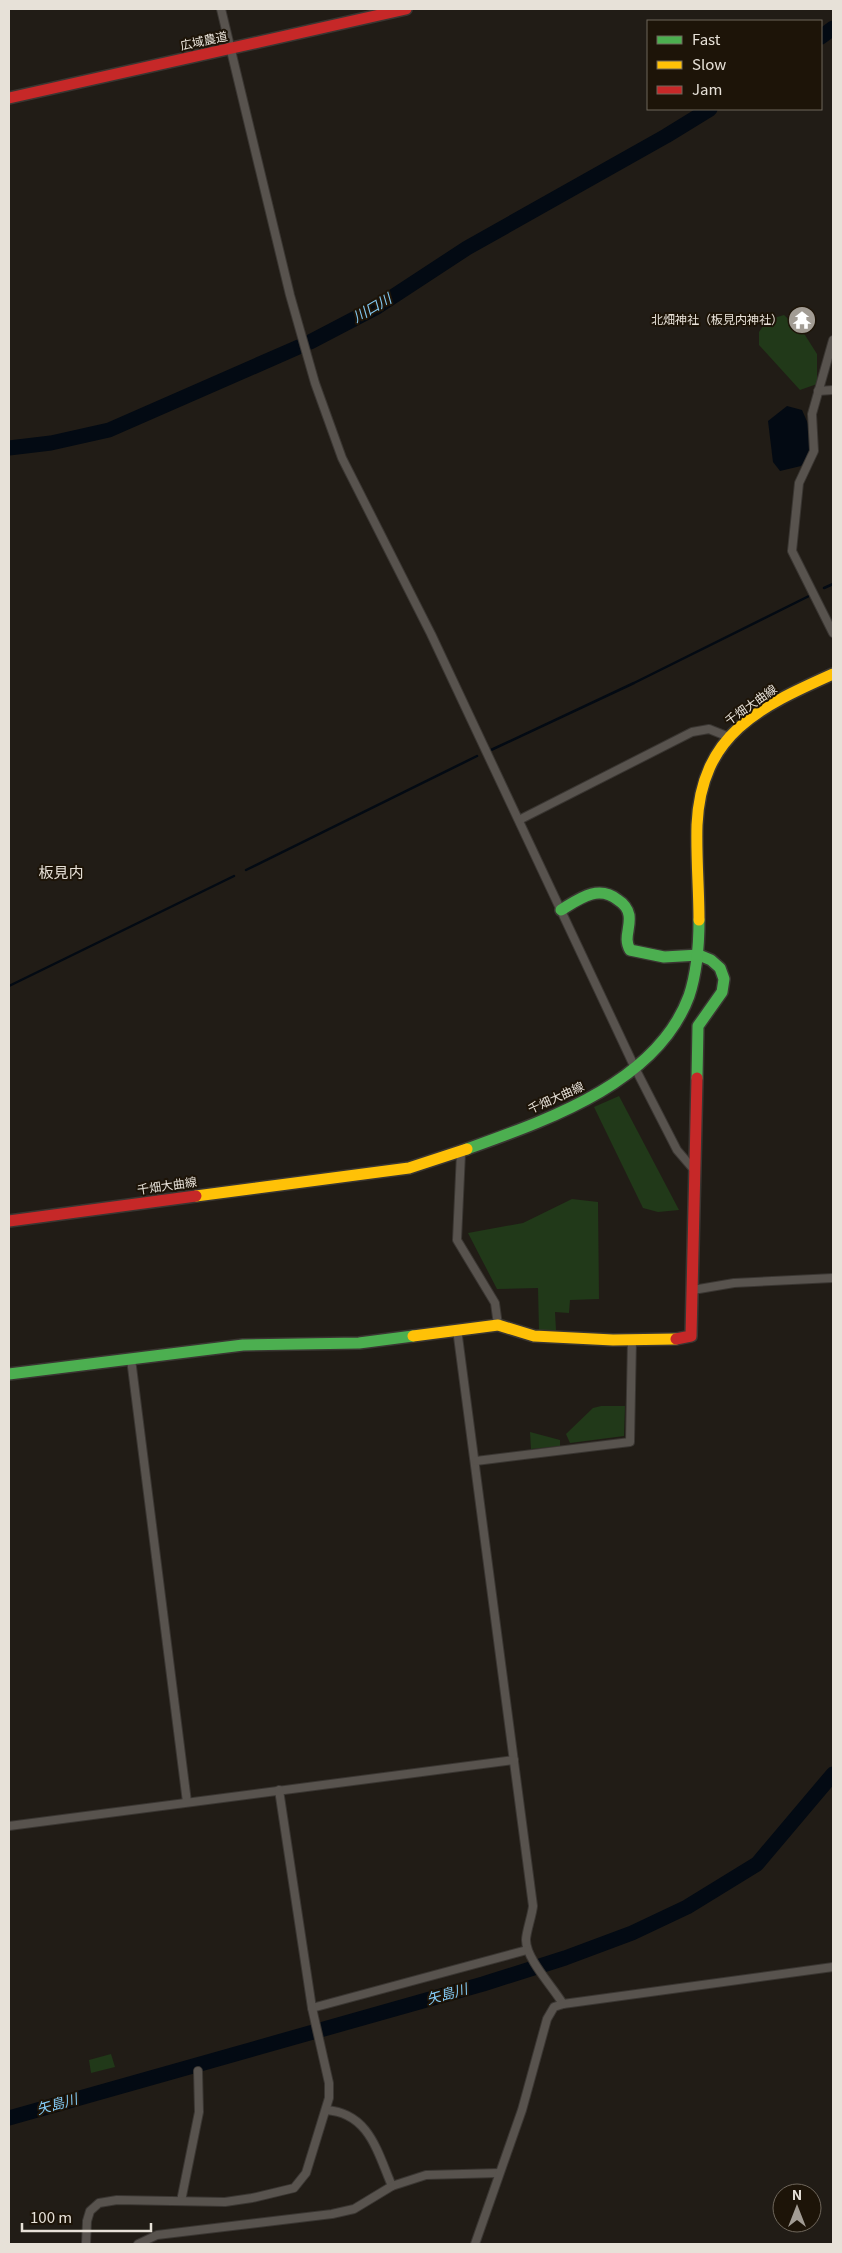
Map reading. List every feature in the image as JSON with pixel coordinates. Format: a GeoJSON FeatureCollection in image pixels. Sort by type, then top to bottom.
{"type":"FeatureCollection","features":[{"type":"Feature","properties":{"kind":"street"},"geometry":{"type":"LineString","coordinates":[[221,9],[290,294],[315,383],[342,458],[432,634],[635,1068],[677,1150],[695,1171]]}},
{"type":"Feature","properties":{"kind":"street","name":"広域農道"},"geometry":{"type":"LineString","coordinates":[[9,98],[231,50],[406,9]]}},
{"type":"Feature","properties":{"kind":"street"},"geometry":{"type":"LineString","coordinates":[[833,340],[812,414],[814,451],[799,482],[792,551],[833,633]]}},
{"type":"Feature","properties":{"kind":"street"},"geometry":{"type":"LineString","coordinates":[[818,391],[833,390]]}},
{"type":"Feature","properties":{"kind":"street","name":"千畑大曲線"},"geometry":{"type":"LineString","coordinates":[[9,1221],[409,1168],[460,1153],[579,1104],[617,1082],[635,1068],[663,1039],[683,1009],[694,977],[698,954],[696,835],[699,801],[708,769],[715,754],[729,737],[770,706],[833,674]]}},
{"type":"Feature","properties":{"kind":"street"},"geometry":{"type":"LineString","coordinates":[[519,820],[692,732],[708,729],[729,737]]}},
{"type":"Feature","properties":{"kind":"street"},"geometry":{"type":"LineString","coordinates":[[9,1374],[243,1344],[359,1343],[498,1325],[534,1336],[674,1339],[691,1336],[698,1026],[703,1014],[721,994],[724,982],[723,972],[718,964],[698,954],[676,957],[647,956],[630,950],[626,939],[629,917],[628,909],[619,900],[602,892],[594,892],[561,910]]}},
{"type":"Feature","properties":{"kind":"street"},"geometry":{"type":"LineString","coordinates":[[460,1153],[457,1240],[495,1303],[498,1325]]}},
{"type":"Feature","properties":{"kind":"street"},"geometry":{"type":"LineString","coordinates":[[693,1290],[734,1283],[833,1278]]}},
{"type":"Feature","properties":{"kind":"street"},"geometry":{"type":"LineString","coordinates":[[457,1329],[476,1461],[533,1906],[526,1938],[528,1952],[563,2004]]}},
{"type":"Feature","properties":{"kind":"street"},"geometry":{"type":"LineString","coordinates":[[476,1461],[630,1442],[632,1339]]}},
{"type":"Feature","properties":{"kind":"street"},"geometry":{"type":"LineString","coordinates":[[131,1358],[188,1802]]}},
{"type":"Feature","properties":{"kind":"street"},"geometry":{"type":"LineString","coordinates":[[9,1826],[514,1760]]}},
{"type":"Feature","properties":{"kind":"street"},"geometry":{"type":"LineString","coordinates":[[86,2244],[88,2216],[90,2210],[99,2203],[117,2200],[225,2202],[294,2188],[306,2174],[326,2110],[329,2098],[329,2083],[317,2038],[279,1790]]}},
{"type":"Feature","properties":{"kind":"street"},"geometry":{"type":"LineString","coordinates":[[312,2008],[528,1952]]}},
{"type":"Feature","properties":{"kind":"street"},"geometry":{"type":"LineString","coordinates":[[475,2244],[499,2173],[508,2156],[547,2019],[554,2007],[563,2004],[833,1967]]}},
{"type":"Feature","properties":{"kind":"street"},"geometry":{"type":"LineString","coordinates":[[181,2201],[199,2112],[198,2071]]}},
{"type":"Feature","properties":{"kind":"street"},"geometry":{"type":"LineString","coordinates":[[326,2110],[335,2110],[363,2124],[392,2186]]}},
{"type":"Feature","properties":{"kind":"street"},"geometry":{"type":"LineString","coordinates":[[138,2244],[157,2234],[332,2214],[354,2209],[392,2186],[426,2175],[499,2173]]}},
{"type":"Feature","properties":{"kind":"green space"},"geometry":{"type":"Polygon","coordinates":[[[784,315],[805,335],[817,354],[817,384],[800,390],[759,345],[759,332],[767,320],[784,315]]]}},
{"type":"Feature","properties":{"kind":"green space"},"geometry":{"type":"Polygon","coordinates":[[[619,1096],[679,1210],[658,1212],[643,1208],[594,1107],[619,1096]]]}},
{"type":"Feature","properties":{"kind":"green space"},"geometry":{"type":"Polygon","coordinates":[[[572,1199],[598,1202],[599,1299],[570,1300],[569,1313],[555,1312],[556,1330],[539,1331],[538,1288],[497,1289],[468,1233],[523,1223],[572,1199]]]}},
{"type":"Feature","properties":{"kind":"green space"},"geometry":{"type":"Polygon","coordinates":[[[625,1406],[624,1436],[570,1443],[566,1434],[593,1408],[625,1406]]]}},
{"type":"Feature","properties":{"kind":"green space"},"geometry":{"type":"Polygon","coordinates":[[[530,1432],[560,1440],[560,1446],[531,1449],[530,1432]]]}},
{"type":"Feature","properties":{"kind":"green space"},"geometry":{"type":"Polygon","coordinates":[[[111,2054],[115,2067],[91,2073],[89,2060],[111,2054]]]}},
{"type":"Feature","properties":{"kind":"shaded area"},"geometry":{"type":"Polygon","coordinates":[[[787,406],[802,410],[809,426],[809,458],[801,466],[780,471],[773,462],[768,421],[787,406]]]}},
{"type":"Feature","properties":{"kind":"waterway","name":"川口川"},"geometry":{"type":"LineString","coordinates":[[822,36],[833,28]]}},
{"type":"Feature","properties":{"kind":"waterway","name":"川口川"},"geometry":{"type":"LineString","coordinates":[[9,448],[51,443],[109,430],[310,342],[377,307],[467,248],[666,136],[708,110]]}},
{"type":"Feature","properties":{"kind":"waterway"},"geometry":{"type":"LineString","coordinates":[[824,588],[833,584]]}},
{"type":"Feature","properties":{"kind":"waterway"},"geometry":{"type":"LineString","coordinates":[[491,750],[634,683],[811,595]]}},
{"type":"Feature","properties":{"kind":"waterway"},"geometry":{"type":"LineString","coordinates":[[246,870],[477,756]]}},
{"type":"Feature","properties":{"kind":"waterway"},"geometry":{"type":"LineString","coordinates":[[9,986],[234,876]]}},
{"type":"Feature","properties":{"kind":"waterway","name":"矢島川"},"geometry":{"type":"LineString","coordinates":[[9,2118],[483,1984],[565,1958],[632,1933],[687,1907],[757,1864],[833,1774]]}},
{"type":"Feature","properties":{"kind":"traffic: fast"},"geometry":{"type":"LineString","coordinates":[[561,910],[589,895],[596,893],[611,895],[622,903],[628,913],[627,941],[630,950],[664,957],[699,955],[711,960],[720,968],[724,979],[722,992],[698,1026],[697,1078]]}},
{"type":"Feature","properties":{"kind":"traffic: fast"},"geometry":{"type":"LineString","coordinates":[[467,1149],[564,1111],[626,1075],[652,1053],[674,1026],[689,996],[697,959],[699,920]]}},
{"type":"Feature","properties":{"kind":"traffic: fast"},"geometry":{"type":"LineString","coordinates":[[9,1374],[243,1345],[359,1343],[413,1336]]}},
{"type":"Feature","properties":{"kind":"traffic: slow"},"geometry":{"type":"LineString","coordinates":[[699,920],[697,825],[701,794],[710,768],[722,746],[739,728],[759,712],[806,686],[833,674]]}},
{"type":"Feature","properties":{"kind":"traffic: slow"},"geometry":{"type":"LineString","coordinates":[[196,1196],[409,1168],[467,1149]]}},
{"type":"Feature","properties":{"kind":"traffic: slow"},"geometry":{"type":"LineString","coordinates":[[413,1336],[498,1325],[534,1336],[613,1340],[676,1339]]}},
{"type":"Feature","properties":{"kind":"traffic: jam"},"geometry":{"type":"LineString","coordinates":[[9,98],[406,9]]}},
{"type":"Feature","properties":{"kind":"traffic: jam"},"geometry":{"type":"LineString","coordinates":[[676,1339],[691,1336],[697,1078]]}},
{"type":"Feature","properties":{"kind":"traffic: jam"},"geometry":{"type":"LineString","coordinates":[[9,1221],[196,1196]]}},
{"type":"Feature","properties":{"kind":"place","name":"北畑神社（板見内神社）"},"geometry":{"type":"Point","coordinates":[802,320]}},
{"type":"Feature","properties":{"kind":"district","name":"板見内"},"geometry":{"type":"Point","coordinates":[61,873]}}]}
